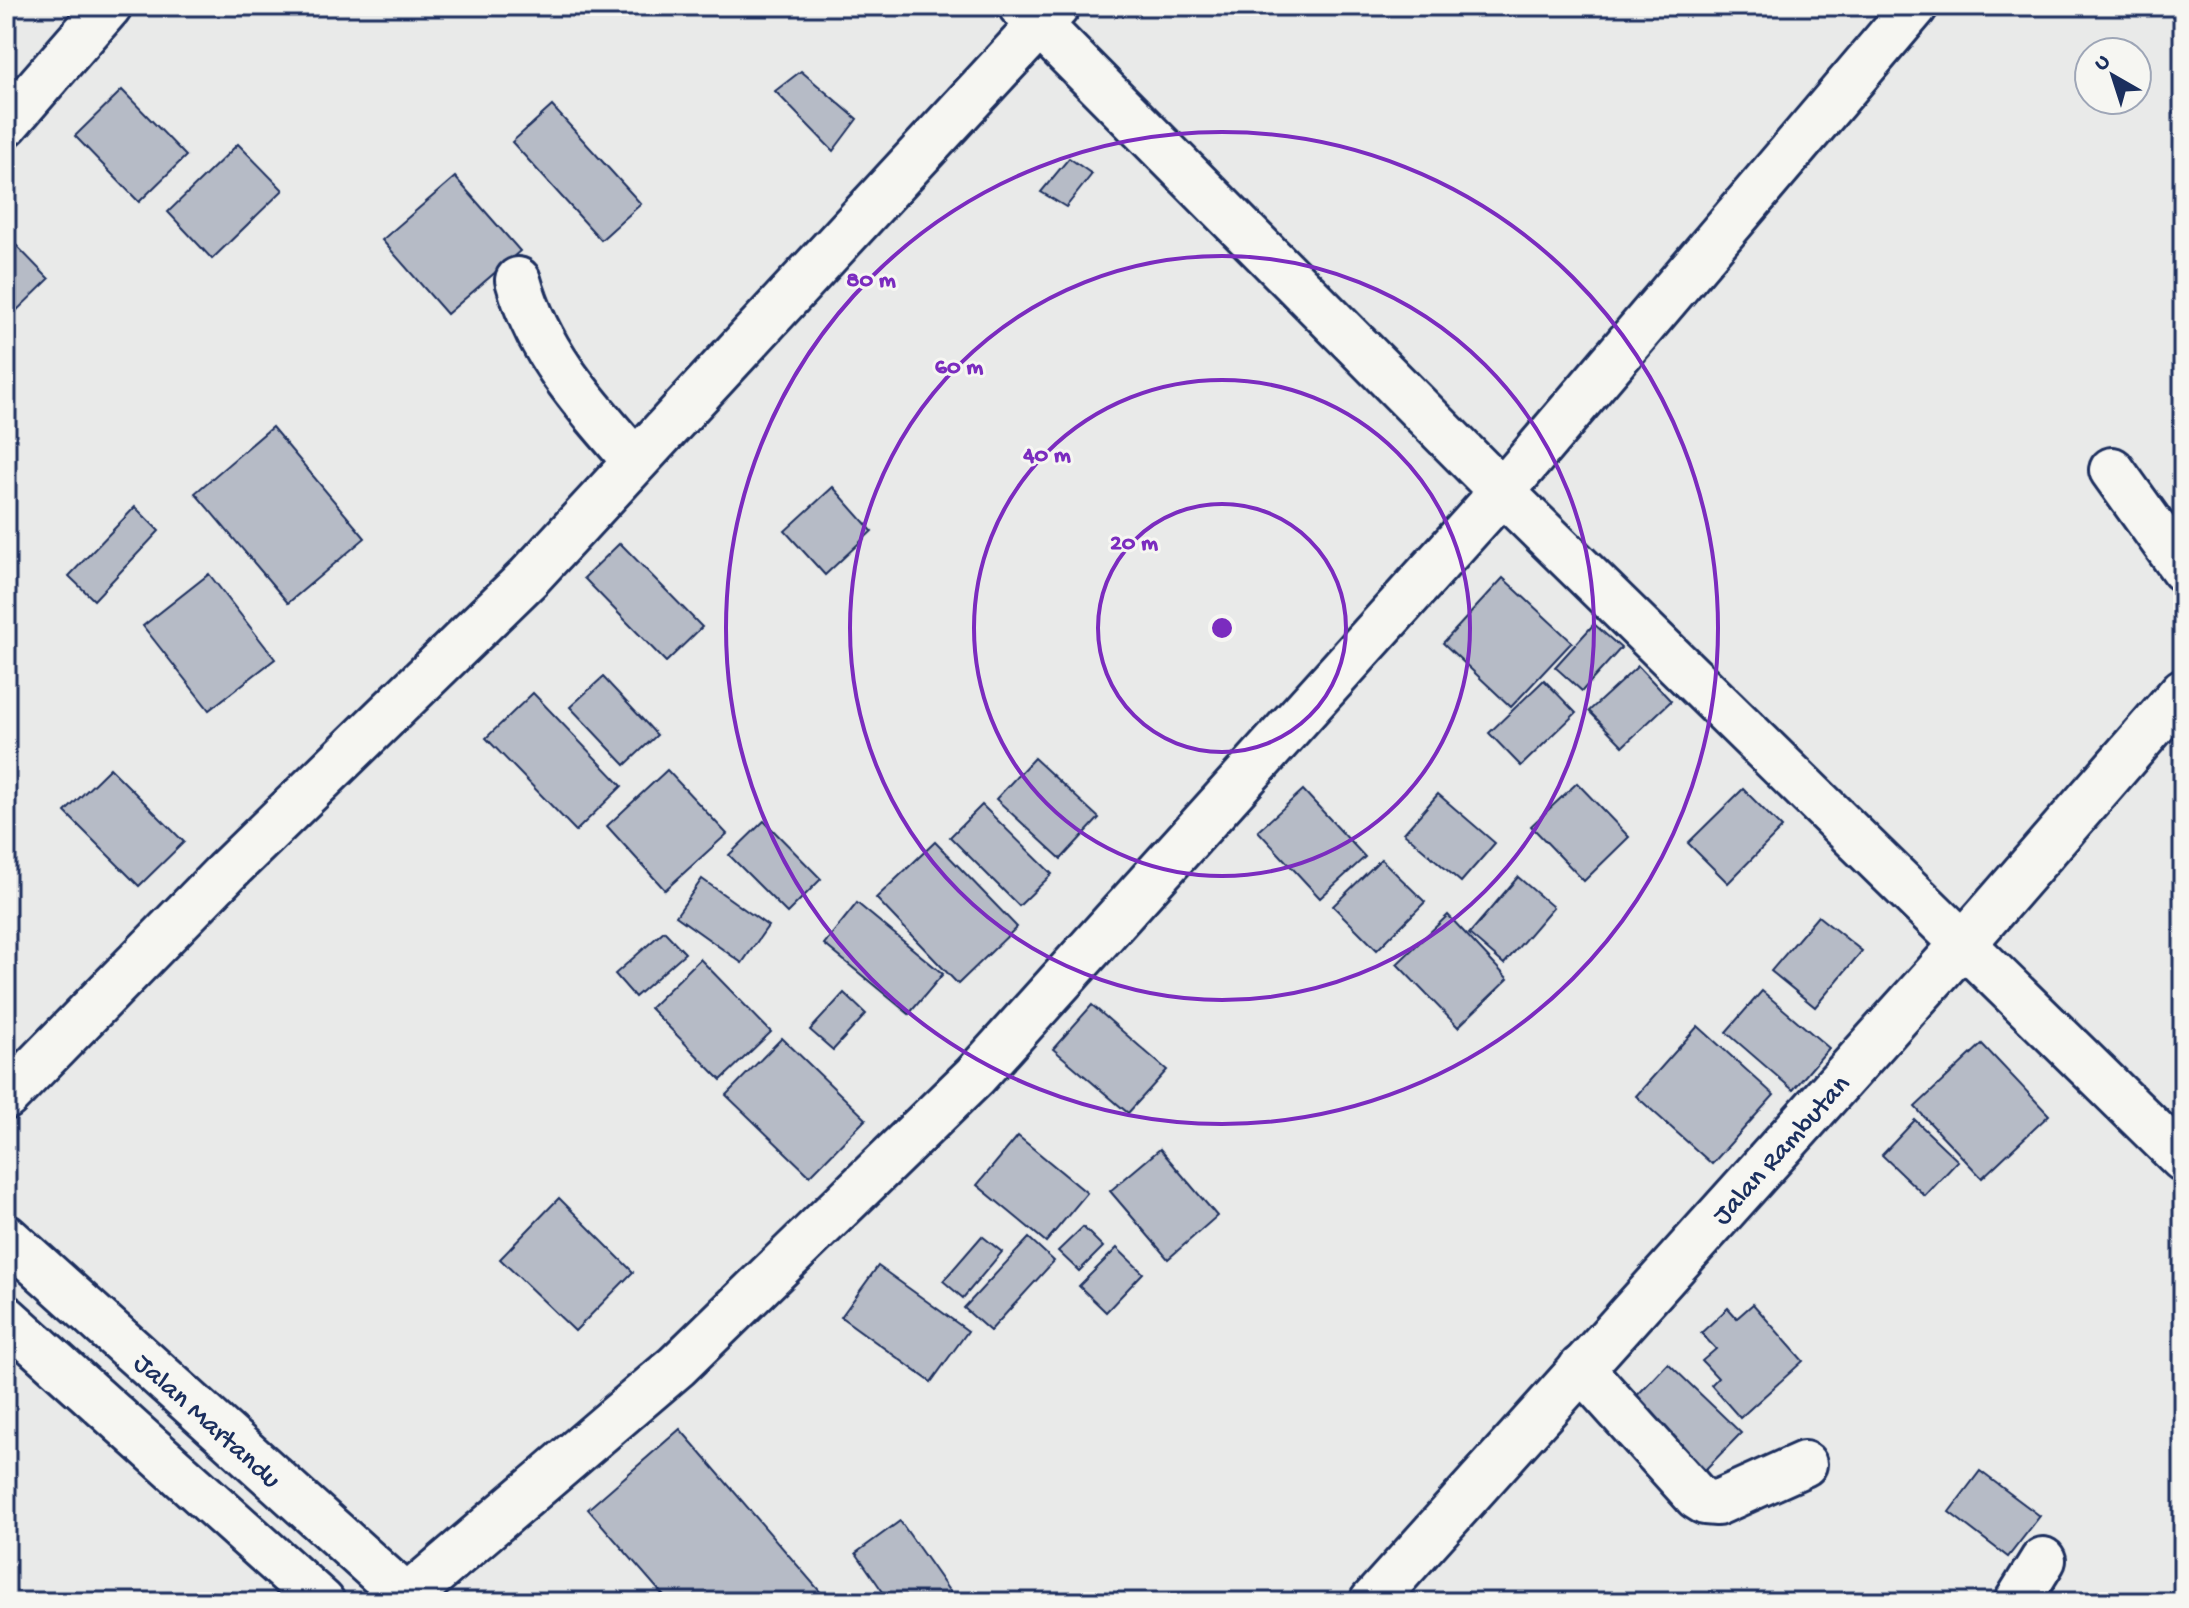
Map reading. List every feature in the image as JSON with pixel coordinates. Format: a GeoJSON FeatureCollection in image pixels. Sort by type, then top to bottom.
{"type":"FeatureCollection","features":[{"type":"Feature","properties":{"kind":"main road"},"geometry":{"type":"LineString","coordinates":[[6,124],[109,6]]}},
{"type":"Feature","properties":{"kind":"main road"},"geometry":{"type":"LineString","coordinates":[[410,1599],[677,1366],[975,1076],[1502,492],[1915,6]]}},
{"type":"Feature","properties":{"kind":"main road"},"geometry":{"type":"LineString","coordinates":[[6,1097],[225,873],[529,577],[1039,12],[1502,492],[2183,1159]]}},
{"type":"Feature","properties":{"kind":"main road"},"geometry":{"type":"LineString","coordinates":[[518,280],[527,312],[571,387],[635,461]]}},
{"type":"Feature","properties":{"kind":"main road"},"geometry":{"type":"LineString","coordinates":[[2112,470],[2183,569]]}},
{"type":"Feature","properties":{"kind":"main road","name":"Jalan Rambutan"},"geometry":{"type":"LineString","coordinates":[[1372,1602],[1964,943],[2183,691]]}},
{"type":"Feature","properties":{"kind":"main road","name":"Jalan Martandu"},"geometry":{"type":"LineString","coordinates":[[6,1237],[410,1599]]}},
{"type":"Feature","properties":{"kind":"main road"},"geometry":{"type":"LineString","coordinates":[[6,1318],[322,1602]]}},
{"type":"Feature","properties":{"kind":"main road"},"geometry":{"type":"LineString","coordinates":[[1581,1368],[1697,1497],[1705,1502],[1717,1503],[1804,1464]]}},
{"type":"Feature","properties":{"kind":"main road"},"geometry":{"type":"LineString","coordinates":[[2017,1602],[2043,1560]]}},
{"type":"Feature","properties":{"kind":"building"},"geometry":{"type":"Polygon","coordinates":[[[801,71],[857,119],[833,151],[775,91],[801,71]]]}},
{"type":"Feature","properties":{"kind":"building"},"geometry":{"type":"Polygon","coordinates":[[[122,90],[186,156],[139,202],[75,136],[122,90]]]}},
{"type":"Feature","properties":{"kind":"building"},"geometry":{"type":"Polygon","coordinates":[[[552,106],[641,204],[601,240],[512,142],[552,106]]]}},
{"type":"Feature","properties":{"kind":"building"},"geometry":{"type":"Polygon","coordinates":[[[238,144],[283,190],[212,259],[168,212],[238,144]]]}},
{"type":"Feature","properties":{"kind":"building"},"geometry":{"type":"Polygon","coordinates":[[[1069,158],[1092,174],[1066,207],[1041,192],[1069,158]]]}},
{"type":"Feature","properties":{"kind":"building"},"geometry":{"type":"Polygon","coordinates":[[[455,177],[520,251],[447,314],[382,240],[455,177]]]}},
{"type":"Feature","properties":{"kind":"building"},"geometry":{"type":"Polygon","coordinates":[[[12,241],[49,279],[6,321],[6,247],[12,241]]]}},
{"type":"Feature","properties":{"kind":"building"},"geometry":{"type":"Polygon","coordinates":[[[272,427],[365,538],[288,603],[195,493],[272,427]]]}},
{"type":"Feature","properties":{"kind":"building"},"geometry":{"type":"Polygon","coordinates":[[[833,487],[872,531],[825,575],[785,531],[833,487]]]}},
{"type":"Feature","properties":{"kind":"building"},"geometry":{"type":"Polygon","coordinates":[[[135,507],[159,531],[94,600],[69,576],[135,507]]]}},
{"type":"Feature","properties":{"kind":"building"},"geometry":{"type":"Polygon","coordinates":[[[620,543],[702,627],[666,662],[584,578],[620,543]]]}},
{"type":"Feature","properties":{"kind":"building"},"geometry":{"type":"Polygon","coordinates":[[[209,574],[275,659],[209,710],[143,626],[209,574]]]}},
{"type":"Feature","properties":{"kind":"building"},"geometry":{"type":"Polygon","coordinates":[[[1503,578],[1572,642],[1511,707],[1443,643],[1503,578]]]}},
{"type":"Feature","properties":{"kind":"building"},"geometry":{"type":"Polygon","coordinates":[[[1594,624],[1621,648],[1582,691],[1555,667],[1594,624]]]}},
{"type":"Feature","properties":{"kind":"building"},"geometry":{"type":"Polygon","coordinates":[[[1638,666],[1671,701],[1623,746],[1589,711],[1638,666]]]}},
{"type":"Feature","properties":{"kind":"building"},"geometry":{"type":"Polygon","coordinates":[[[603,677],[657,735],[625,765],[570,707],[603,677]]]}},
{"type":"Feature","properties":{"kind":"building"},"geometry":{"type":"Polygon","coordinates":[[[1544,680],[1576,713],[1521,766],[1489,733],[1544,680]]]}},
{"type":"Feature","properties":{"kind":"building"},"geometry":{"type":"Polygon","coordinates":[[[533,693],[622,786],[576,831],[486,738],[533,693]]]}},
{"type":"Feature","properties":{"kind":"building"},"geometry":{"type":"Polygon","coordinates":[[[1034,758],[1099,818],[1061,859],[996,799],[1034,758]]]}},
{"type":"Feature","properties":{"kind":"building"},"geometry":{"type":"Polygon","coordinates":[[[110,768],[184,842],[139,886],[65,812],[110,768]]]}},
{"type":"Feature","properties":{"kind":"building"},"geometry":{"type":"Polygon","coordinates":[[[667,770],[727,834],[665,890],[607,826],[667,770]]]}},
{"type":"Feature","properties":{"kind":"building"},"geometry":{"type":"Polygon","coordinates":[[[1577,783],[1629,837],[1584,881],[1531,826],[1577,783]]]}},
{"type":"Feature","properties":{"kind":"building"},"geometry":{"type":"Polygon","coordinates":[[[1743,789],[1782,828],[1728,883],[1688,843],[1743,789]]]}},
{"type":"Feature","properties":{"kind":"building"},"geometry":{"type":"Polygon","coordinates":[[[1303,790],[1365,857],[1320,898],[1258,831],[1303,790]]]}},
{"type":"Feature","properties":{"kind":"building"},"geometry":{"type":"Polygon","coordinates":[[[1438,794],[1495,843],[1461,882],[1404,833],[1438,794]]]}},
{"type":"Feature","properties":{"kind":"building"},"geometry":{"type":"Polygon","coordinates":[[[982,805],[1052,874],[1019,906],[950,837],[982,805]]]}},
{"type":"Feature","properties":{"kind":"building"},"geometry":{"type":"Polygon","coordinates":[[[764,821],[821,879],[787,913],[729,855],[764,821]]]}},
{"type":"Feature","properties":{"kind":"building"},"geometry":{"type":"Polygon","coordinates":[[[935,842],[1017,927],[958,984],[876,898],[935,842]]]}},
{"type":"Feature","properties":{"kind":"building"},"geometry":{"type":"Polygon","coordinates":[[[1381,859],[1425,902],[1377,950],[1333,906],[1381,859]]]}},
{"type":"Feature","properties":{"kind":"building"},"geometry":{"type":"Polygon","coordinates":[[[1518,877],[1553,907],[1504,964],[1469,934],[1518,877]]]}},
{"type":"Feature","properties":{"kind":"building"},"geometry":{"type":"Polygon","coordinates":[[[702,879],[768,926],[742,963],[676,916],[702,879]]]}},
{"type":"Feature","properties":{"kind":"building"},"geometry":{"type":"Polygon","coordinates":[[[857,903],[943,974],[909,1014],[824,944],[857,903]]]}},
{"type":"Feature","properties":{"kind":"building"},"geometry":{"type":"Polygon","coordinates":[[[1448,915],[1508,979],[1458,1027],[1397,964],[1448,915]]]}},
{"type":"Feature","properties":{"kind":"building"},"geometry":{"type":"Polygon","coordinates":[[[1818,916],[1862,951],[1815,1007],[1771,971],[1818,916]]]}},
{"type":"Feature","properties":{"kind":"building"},"geometry":{"type":"Polygon","coordinates":[[[664,931],[685,953],[635,997],[615,974],[664,931]]]}},
{"type":"Feature","properties":{"kind":"building"},"geometry":{"type":"Polygon","coordinates":[[[700,959],[771,1032],[721,1080],[650,1008],[700,959]]]}},
{"type":"Feature","properties":{"kind":"building"},"geometry":{"type":"Polygon","coordinates":[[[1762,991],[1829,1048],[1793,1090],[1726,1032],[1762,991]]]}},
{"type":"Feature","properties":{"kind":"building"},"geometry":{"type":"Polygon","coordinates":[[[844,993],[866,1014],[833,1050],[810,1030],[844,993]]]}},
{"type":"Feature","properties":{"kind":"building"},"geometry":{"type":"Polygon","coordinates":[[[1092,1005],[1167,1070],[1128,1113],[1053,1049],[1092,1005]]]}},
{"type":"Feature","properties":{"kind":"building"},"geometry":{"type":"Polygon","coordinates":[[[1698,1026],[1774,1095],[1712,1164],[1636,1096],[1698,1026]]]}},
{"type":"Feature","properties":{"kind":"building"},"geometry":{"type":"Polygon","coordinates":[[[782,1038],[866,1119],[810,1176],[726,1095],[782,1038]]]}},
{"type":"Feature","properties":{"kind":"building"},"geometry":{"type":"Polygon","coordinates":[[[1982,1044],[2049,1115],[1982,1178],[1915,1107],[1982,1044]]]}},
{"type":"Feature","properties":{"kind":"building"},"geometry":{"type":"Polygon","coordinates":[[[1915,1120],[1958,1161],[1925,1196],[1882,1155],[1915,1120]]]}},
{"type":"Feature","properties":{"kind":"building"},"geometry":{"type":"Polygon","coordinates":[[[1018,1136],[1087,1193],[1046,1242],[977,1185],[1018,1136]]]}},
{"type":"Feature","properties":{"kind":"building"},"geometry":{"type":"Polygon","coordinates":[[[1160,1149],[1217,1216],[1168,1259],[1110,1191],[1160,1149]]]}},
{"type":"Feature","properties":{"kind":"building"},"geometry":{"type":"Polygon","coordinates":[[[559,1198],[633,1272],[575,1331],[500,1259],[559,1198]]]}},
{"type":"Feature","properties":{"kind":"building"},"geometry":{"type":"Polygon","coordinates":[[[1083,1227],[1103,1247],[1079,1271],[1058,1251],[1083,1227]]]}},
{"type":"Feature","properties":{"kind":"building"},"geometry":{"type":"Polygon","coordinates":[[[982,1236],[1002,1252],[963,1298],[943,1281],[982,1236]]]}},
{"type":"Feature","properties":{"kind":"building"},"geometry":{"type":"Polygon","coordinates":[[[1029,1238],[1054,1261],[990,1331],[964,1308],[1029,1238]]]}},
{"type":"Feature","properties":{"kind":"building"},"geometry":{"type":"Polygon","coordinates":[[[1117,1248],[1143,1273],[1106,1312],[1079,1286],[1117,1248]]]}},
{"type":"Feature","properties":{"kind":"building"},"geometry":{"type":"Polygon","coordinates":[[[878,1266],[968,1331],[931,1382],[841,1317],[878,1266]]]}},
{"type":"Feature","properties":{"kind":"building"},"geometry":{"type":"Polygon","coordinates":[[[1753,1304],[1803,1361],[1740,1418],[1711,1385],[1718,1378],[1702,1361],[1716,1349],[1701,1333],[1728,1308],[1737,1318],[1753,1304]]]}},
{"type":"Feature","properties":{"kind":"building"},"geometry":{"type":"Polygon","coordinates":[[[1668,1363],[1741,1433],[1700,1475],[1628,1405],[1668,1363]]]}},
{"type":"Feature","properties":{"kind":"building"},"geometry":{"type":"Polygon","coordinates":[[[680,1429],[829,1602],[669,1602],[588,1509],[680,1429]]]}},
{"type":"Feature","properties":{"kind":"building"},"geometry":{"type":"Polygon","coordinates":[[[1980,1471],[2040,1516],[2008,1557],[1949,1512],[1980,1471]]]}},
{"type":"Feature","properties":{"kind":"building"},"geometry":{"type":"Polygon","coordinates":[[[900,1521],[957,1602],[890,1602],[856,1553],[900,1521]]]}}]}
